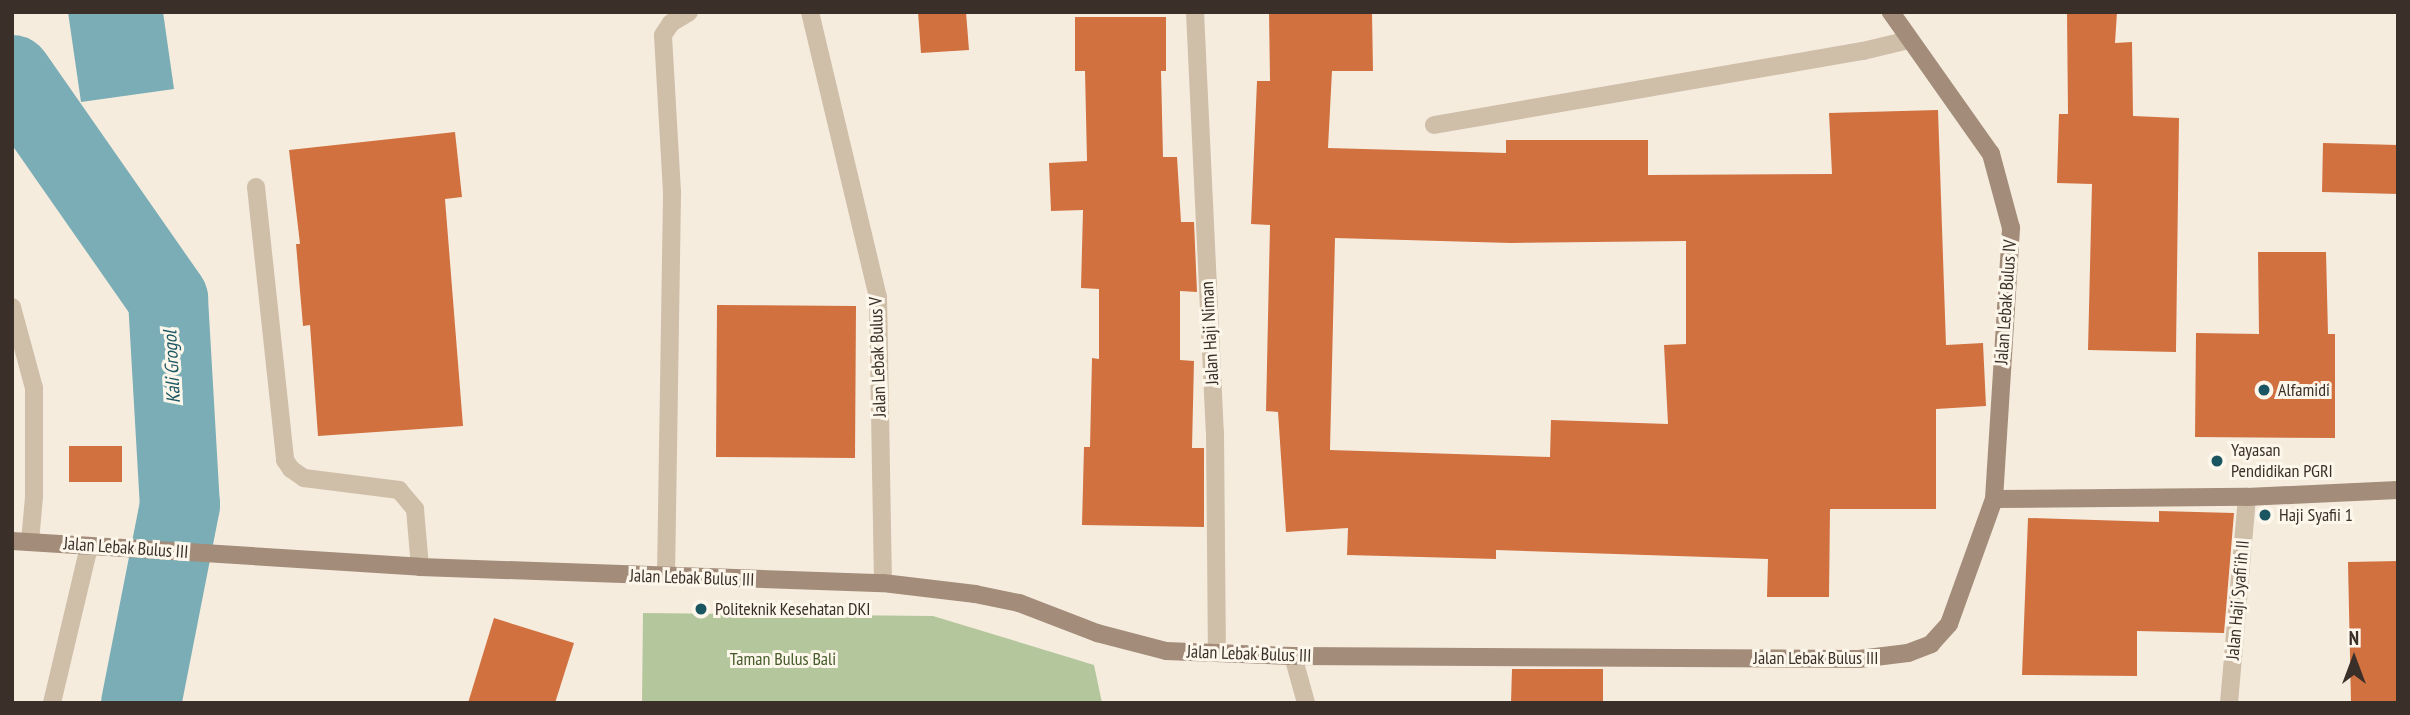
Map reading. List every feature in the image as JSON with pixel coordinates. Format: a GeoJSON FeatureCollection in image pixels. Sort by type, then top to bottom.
{"type":"FeatureCollection","features":[{"type":"Feature","properties":{"kind":"street"},"geometry":{"type":"LineString","coordinates":[[666,577],[672,192],[663,35],[671,23],[689,12]]}},
{"type":"Feature","properties":{"kind":"street","name":"Jalan Lebak Bulus V"},"geometry":{"type":"LineString","coordinates":[[810,12],[878,297],[883,583]]}},
{"type":"Feature","properties":{"kind":"street","name":"Jalan Haji Niman"},"geometry":{"type":"LineString","coordinates":[[1195,12],[1215,432],[1217,653]]}},
{"type":"Feature","properties":{"kind":"street","name":"Jalan Lebak Bulus IV"},"geometry":{"type":"LineString","coordinates":[[1891,12],[1991,155],[2011,228],[1994,499]]}},
{"type":"Feature","properties":{"kind":"street"},"geometry":{"type":"LineString","coordinates":[[1434,125],[1863,51],[1909,40]]}},
{"type":"Feature","properties":{"kind":"street"},"geometry":{"type":"LineString","coordinates":[[256,187],[285,460],[291,469],[304,478],[399,490],[415,509],[420,567]]}},
{"type":"Feature","properties":{"kind":"street"},"geometry":{"type":"LineString","coordinates":[[12,307],[34,388],[34,497],[21,542]]}},
{"type":"Feature","properties":{"kind":"street"},"geometry":{"type":"LineString","coordinates":[[1994,499],[2247,497],[2398,489]]}},
{"type":"Feature","properties":{"kind":"street","name":"Jalan Haji Syafi'ih II"},"geometry":{"type":"LineString","coordinates":[[2229,703],[2247,497]]}},
{"type":"Feature","properties":{"kind":"street","name":"Jalan Lebak Bulus III"},"geometry":{"type":"LineString","coordinates":[[21,542],[420,567],[883,583],[975,594],[1018,603],[1097,633],[1166,651],[1293,656],[1859,659],[1908,653],[1931,644],[1949,624],[1994,499]]}},
{"type":"Feature","properties":{"kind":"street"},"geometry":{"type":"LineString","coordinates":[[52,703],[89,546]]}},
{"type":"Feature","properties":{"kind":"street"},"geometry":{"type":"LineString","coordinates":[[1293,656],[1306,703]]}},
{"type":"Feature","properties":{"kind":"green space","name":"Taman Bulus Bali"},"geometry":{"type":"Polygon","coordinates":[[[643,613],[933,616],[1094,665],[1102,703],[642,703],[643,613]]]}},
{"type":"Feature","properties":{"kind":"water"},"geometry":{"type":"Polygon","coordinates":[[[68,12],[163,12],[174,89],[81,102],[68,12]]]}},
{"type":"Feature","properties":{"kind":"building"},"geometry":{"type":"Polygon","coordinates":[[[918,12],[966,12],[969,50],[921,53],[918,12]]]}},
{"type":"Feature","properties":{"kind":"building"},"geometry":{"type":"Polygon","coordinates":[[[1269,12],[1372,12],[1373,71],[1332,71],[1328,148],[1506,153],[1506,140],[1648,140],[1648,175],[1832,174],[1829,113],[1938,110],[1946,345],[1983,343],[1986,406],[1936,409],[1936,509],[1830,509],[1829,597],[1767,597],[1768,559],[1496,550],[1496,559],[1347,555],[1348,528],[1286,532],[1278,412],[1266,411],[1270,225],[1251,224],[1257,81],[1270,81],[1269,12]],[[1335,238],[1330,450],[1550,457],[1551,420],[1668,424],[1664,345],[1686,344],[1686,241],[1511,243],[1335,238]]]}},
{"type":"Feature","properties":{"kind":"building"},"geometry":{"type":"Polygon","coordinates":[[[2067,12],[2117,12],[2115,43],[2132,42],[2133,116],[2179,118],[2176,352],[2088,350],[2092,184],[2057,183],[2059,114],[2068,114],[2067,12]]]}},
{"type":"Feature","properties":{"kind":"building"},"geometry":{"type":"Polygon","coordinates":[[[1075,17],[1166,17],[1166,71],[1161,71],[1163,157],[1177,157],[1181,222],[1194,222],[1197,292],[1180,291],[1180,360],[1194,361],[1192,448],[1204,448],[1204,527],[1082,525],[1084,447],[1090,447],[1092,358],[1099,359],[1099,289],[1081,288],[1083,210],[1051,211],[1049,163],[1087,161],[1085,71],[1075,71],[1075,17]]]}},
{"type":"Feature","properties":{"kind":"building"},"geometry":{"type":"Polygon","coordinates":[[[455,132],[462,197],[445,199],[463,426],[318,436],[310,325],[303,326],[296,244],[300,244],[289,150],[455,132]]]}},
{"type":"Feature","properties":{"kind":"building"},"geometry":{"type":"Polygon","coordinates":[[[2323,143],[2398,145],[2398,194],[2322,192],[2323,143]]]}},
{"type":"Feature","properties":{"kind":"building"},"geometry":{"type":"Polygon","coordinates":[[[2258,252],[2326,252],[2328,334],[2335,334],[2335,438],[2195,437],[2196,333],[2259,334],[2258,252]]]}},
{"type":"Feature","properties":{"kind":"building"},"geometry":{"type":"Polygon","coordinates":[[[717,305],[856,306],[855,458],[716,457],[717,305]]]}},
{"type":"Feature","properties":{"kind":"building"},"geometry":{"type":"Polygon","coordinates":[[[69,446],[122,446],[122,482],[69,482],[69,446]]]}},
{"type":"Feature","properties":{"kind":"building"},"geometry":{"type":"Polygon","coordinates":[[[2159,511],[2234,513],[2224,633],[2137,631],[2137,676],[2022,675],[2028,518],[2159,522],[2159,511]]]}},
{"type":"Feature","properties":{"kind":"building"},"geometry":{"type":"Polygon","coordinates":[[[2398,561],[2398,703],[2351,703],[2348,562],[2398,561]]]}},
{"type":"Feature","properties":{"kind":"building"},"geometry":{"type":"Polygon","coordinates":[[[494,618],[574,643],[555,703],[468,703],[494,618]]]}},
{"type":"Feature","properties":{"kind":"building"},"geometry":{"type":"Polygon","coordinates":[[[1512,669],[1603,669],[1603,703],[1511,703],[1512,669]]]}},
{"type":"Feature","properties":{"kind":"waterway","name":"Kali Grogol"},"geometry":{"type":"LineString","coordinates":[[12,75],[168,299],[180,505],[141,703]]}},
{"type":"Feature","properties":{"kind":"place","name":"Alfamidi"},"geometry":{"type":"Point","coordinates":[2264,390]}},
{"type":"Feature","properties":{"kind":"place","name":"Yayasan Pendidikan PGRI"},"geometry":{"type":"Point","coordinates":[2217,461]}},
{"type":"Feature","properties":{"kind":"place","name":"Haji Syafii 1"},"geometry":{"type":"Point","coordinates":[2265,515]}},
{"type":"Feature","properties":{"kind":"place","name":"Politeknik Kesehatan DKI"},"geometry":{"type":"Point","coordinates":[701,609]}}]}
